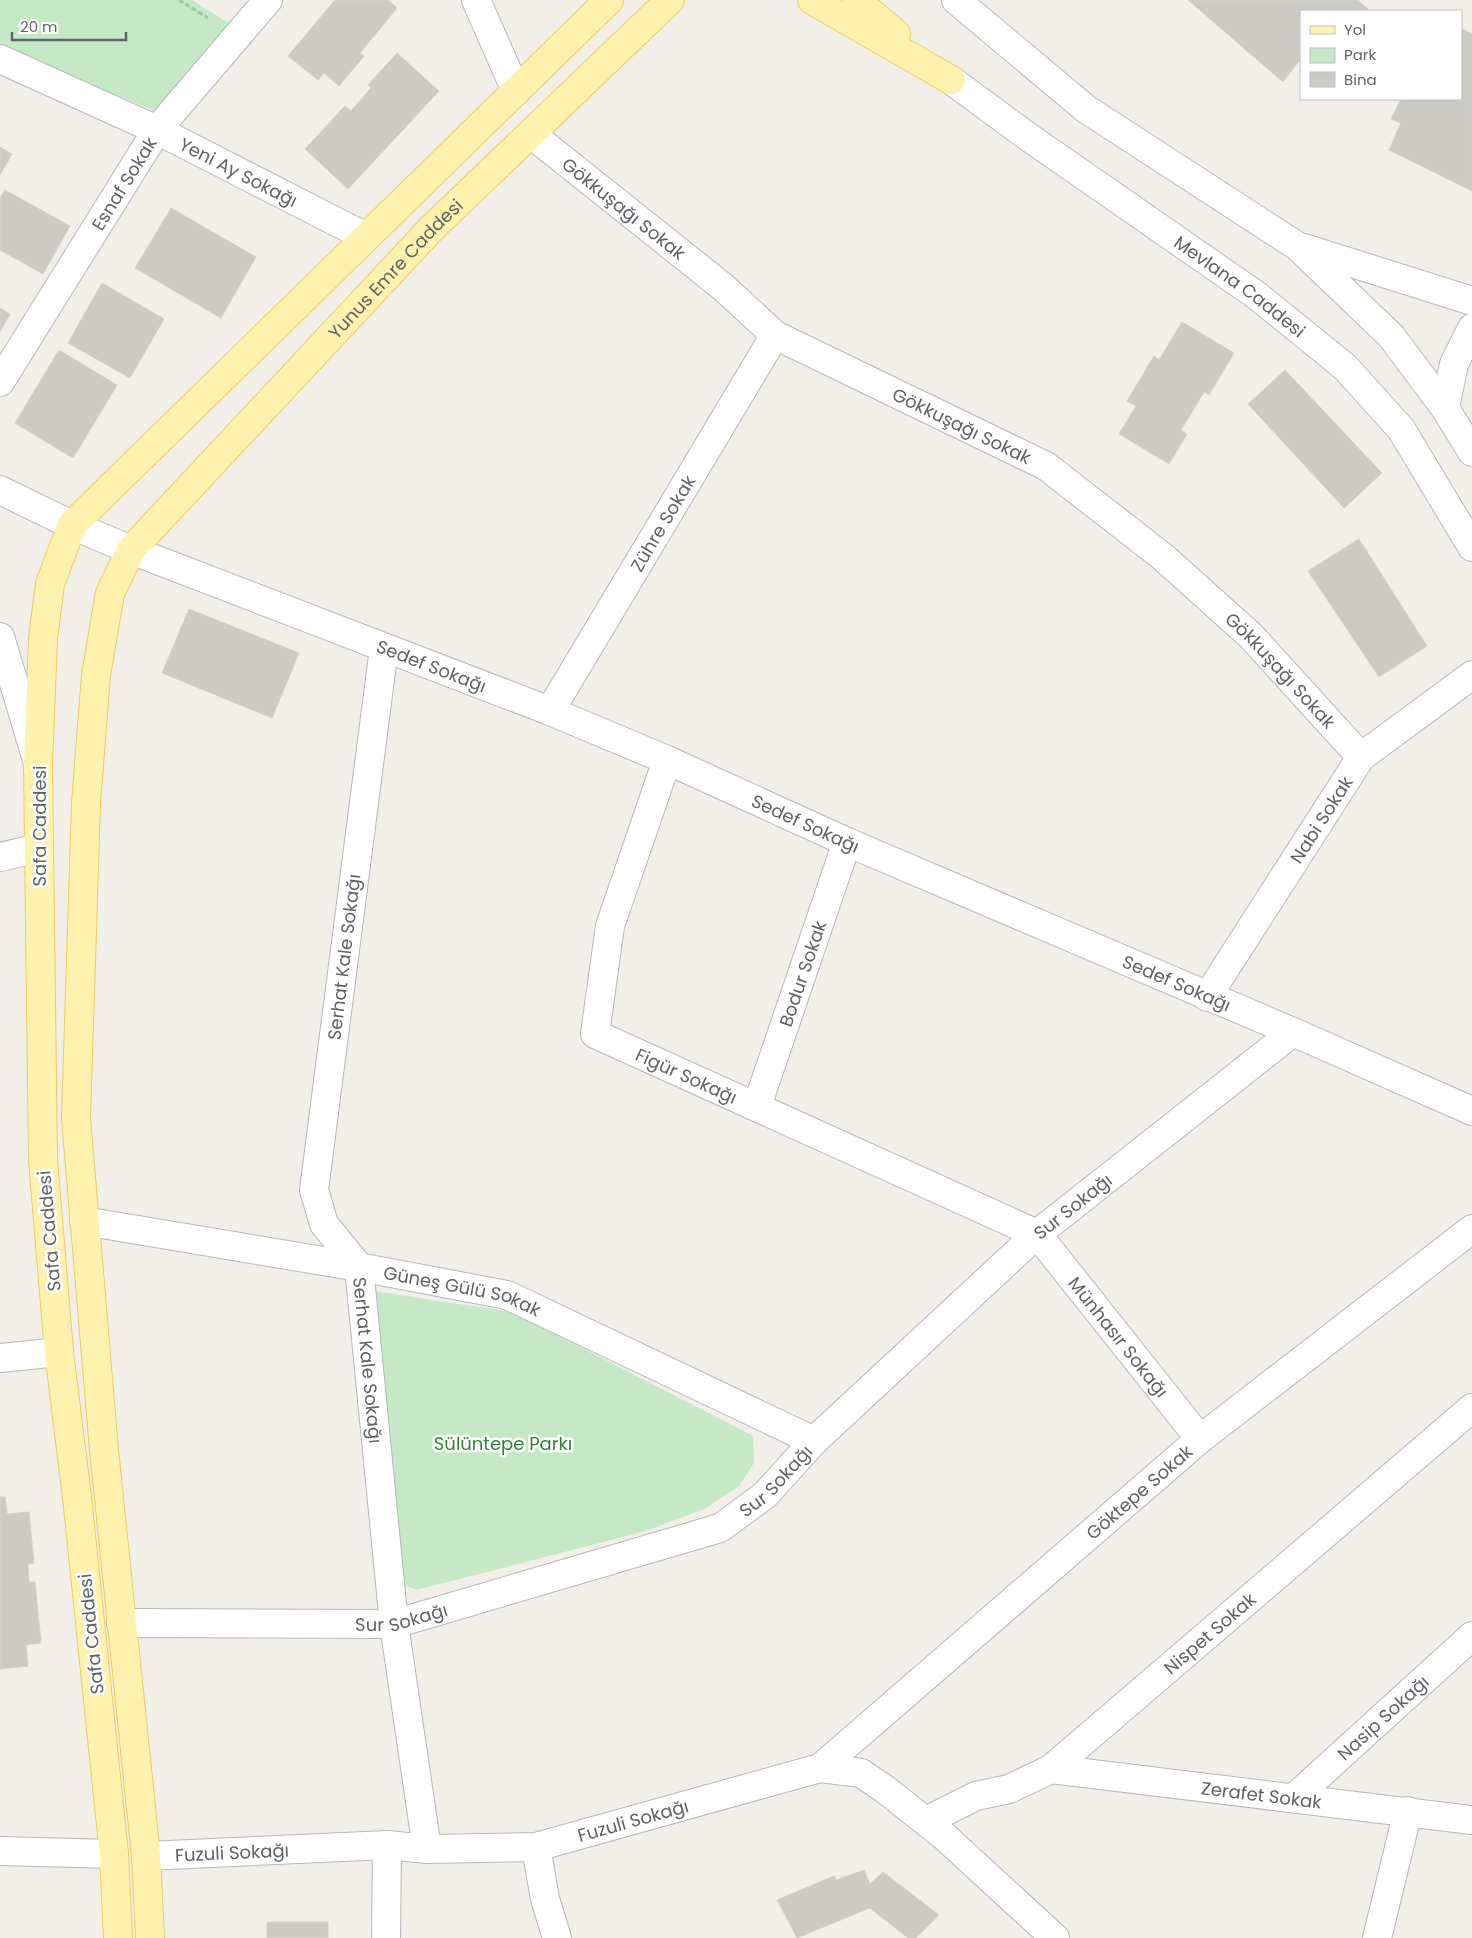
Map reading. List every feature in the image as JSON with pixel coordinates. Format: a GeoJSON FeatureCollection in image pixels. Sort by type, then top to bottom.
{"type":"FeatureCollection","features":[{"type":"Feature","properties":{"kind":"main road"},"geometry":{"type":"LineString","coordinates":[[72,525],[609,0]]}},
{"type":"Feature","properties":{"kind":"main road","name":"Yunus Emre Caddesi"},"geometry":{"type":"LineString","coordinates":[[131,550],[432,228],[670,0]]}},
{"type":"Feature","properties":{"kind":"main road"},"geometry":{"type":"LineString","coordinates":[[812,0],[951,80]]}},
{"type":"Feature","properties":{"kind":"main road"},"geometry":{"type":"LineString","coordinates":[[856,0],[951,80]]}},
{"type":"Feature","properties":{"kind":"main road","name":"Safa Caddesi"},"geometry":{"type":"LineString","coordinates":[[72,525],[50,584],[43,639],[38,764],[43,1160],[60,1352],[114,1854],[118,1938]]}},
{"type":"Feature","properties":{"kind":"main road","name":"Safa Caddesi"},"geometry":{"type":"LineString","coordinates":[[131,550],[110,593],[96,675],[86,804],[76,1118],[121,1623],[146,1856],[150,1938]]}},
{"type":"Feature","properties":{"kind":"main road"},"geometry":{"type":"LineString","coordinates":[[114,1854],[146,1856]]}},
{"type":"Feature","properties":{"kind":"street","name":"Esnaf Sokak"},"geometry":{"type":"LineString","coordinates":[[0,382],[157,130],[268,0]]}},
{"type":"Feature","properties":{"kind":"street"},"geometry":{"type":"LineString","coordinates":[[476,0],[516,91]]}},
{"type":"Feature","properties":{"kind":"street"},"geometry":{"type":"LineString","coordinates":[[956,0],[1086,108],[1298,246],[1391,336],[1445,408],[1472,452]]}},
{"type":"Feature","properties":{"kind":"street","name":"Yeni Ay Sokağı"},"geometry":{"type":"LineString","coordinates":[[0,59],[157,130],[366,237]]}},
{"type":"Feature","properties":{"kind":"street","name":"Mevlana Caddesi"},"geometry":{"type":"LineString","coordinates":[[951,80],[1027,136],[1256,295],[1345,367],[1401,429],[1472,547]]}},
{"type":"Feature","properties":{"kind":"street","name":"Gökkuşağı Sokak"},"geometry":{"type":"LineString","coordinates":[[531,134],[723,287],[775,334],[1046,466],[1163,557],[1252,636],[1362,757]]}},
{"type":"Feature","properties":{"kind":"street"},"geometry":{"type":"LineString","coordinates":[[1298,246],[1472,301]]}},
{"type":"Feature","properties":{"kind":"street"},"geometry":{"type":"LineString","coordinates":[[1445,408],[1454,364],[1472,328]]}},
{"type":"Feature","properties":{"kind":"street","name":"Zühre Sokak"},"geometry":{"type":"LineString","coordinates":[[550,711],[775,334]]}},
{"type":"Feature","properties":{"kind":"street","name":"Sedef Sokağı"},"geometry":{"type":"LineString","coordinates":[[0,490],[72,525],[131,550],[550,711],[668,760],[847,842],[1207,997],[1293,1032],[1472,1111]]}},
{"type":"Feature","properties":{"kind":"street"},"geometry":{"type":"LineString","coordinates":[[0,637],[38,764]]}},
{"type":"Feature","properties":{"kind":"street","name":"Serhat Kale Sokağı"},"geometry":{"type":"LineString","coordinates":[[384,648],[314,1190],[324,1224],[359,1267],[394,1624],[427,1849]]}},
{"type":"Feature","properties":{"kind":"street","name":"Nabi Sokak"},"geometry":{"type":"LineString","coordinates":[[1207,997],[1362,757],[1472,675]]}},
{"type":"Feature","properties":{"kind":"street","name":"Figür Sokağı"},"geometry":{"type":"LineString","coordinates":[[668,760],[610,926],[595,1034],[1037,1234]]}},
{"type":"Feature","properties":{"kind":"street","name":"Bodur Sokak"},"geometry":{"type":"LineString","coordinates":[[757,1106],[847,842]]}},
{"type":"Feature","properties":{"kind":"street"},"geometry":{"type":"LineString","coordinates":[[0,857],[39,848]]}},
{"type":"Feature","properties":{"kind":"street","name":"Sur Sokağı"},"geometry":{"type":"LineString","coordinates":[[121,1623],[394,1624],[720,1528],[765,1495],[814,1441],[1037,1234],[1293,1032]]}},
{"type":"Feature","properties":{"kind":"street","name":"Güneş Gülü Sokak"},"geometry":{"type":"LineString","coordinates":[[84,1221],[507,1294],[814,1441]]}},
{"type":"Feature","properties":{"kind":"street","name":"Göktepe Sokak"},"geometry":{"type":"LineString","coordinates":[[820,1768],[1200,1439],[1472,1229]]}},
{"type":"Feature","properties":{"kind":"street","name":"Münhasır Sokağı"},"geometry":{"type":"LineString","coordinates":[[1037,1234],[1200,1439]]}},
{"type":"Feature","properties":{"kind":"street"},"geometry":{"type":"LineString","coordinates":[[0,1358],[60,1352]]}},
{"type":"Feature","properties":{"kind":"street","name":"Nispet Sokak"},"geometry":{"type":"LineString","coordinates":[[926,1821],[976,1796],[1009,1789],[1051,1769],[1472,1408]]}},
{"type":"Feature","properties":{"kind":"street","name":"Nasip Sokağı"},"geometry":{"type":"LineString","coordinates":[[1294,1798],[1472,1636]]}},
{"type":"Feature","properties":{"kind":"street","name":"Fuzuli Sokağı"},"geometry":{"type":"LineString","coordinates":[[146,1856],[387,1845],[427,1849],[536,1847],[820,1768],[861,1773],[886,1790],[926,1821],[1056,1938]]}},
{"type":"Feature","properties":{"kind":"street","name":"Zerafet Sokak"},"geometry":{"type":"LineString","coordinates":[[1051,1769],[1472,1820]]}},
{"type":"Feature","properties":{"kind":"street"},"geometry":{"type":"LineString","coordinates":[[1377,1938],[1408,1811]]}},
{"type":"Feature","properties":{"kind":"street"},"geometry":{"type":"LineString","coordinates":[[386,1938],[387,1845]]}},
{"type":"Feature","properties":{"kind":"street"},"geometry":{"type":"LineString","coordinates":[[536,1847],[546,1899],[558,1938]]}},
{"type":"Feature","properties":{"kind":"street"},"geometry":{"type":"LineString","coordinates":[[0,1851],[114,1854]]}},
{"type":"Feature","properties":{"kind":"path"},"geometry":{"type":"LineString","coordinates":[[179,0],[208,18],[210,24]]}},
{"type":"Feature","properties":{"kind":"green space"},"geometry":{"type":"Polygon","coordinates":[[[0,0],[192,0],[238,29],[158,112],[0,47],[0,0]]]}},
{"type":"Feature","properties":{"kind":"green space","name":"Sülüntepe Parkı"},"geometry":{"type":"Polygon","coordinates":[[[373,1291],[512,1312],[753,1436],[754,1463],[739,1486],[704,1509],[646,1531],[416,1590],[403,1584],[373,1291]]]}},
{"type":"Feature","properties":{"kind":"building"},"geometry":{"type":"Polygon","coordinates":[[[335,0],[388,0],[397,8],[360,53],[364,56],[339,86],[324,73],[318,80],[288,56],[335,0]]]}},
{"type":"Feature","properties":{"kind":"building"},"geometry":{"type":"Polygon","coordinates":[[[1188,0],[1358,0],[1368,9],[1300,10],[1300,62],[1283,82],[1188,0]]]}},
{"type":"Feature","properties":{"kind":"building"},"geometry":{"type":"Polygon","coordinates":[[[1462,29],[1472,34],[1472,191],[1389,150],[1401,123],[1391,119],[1400,100],[1462,100],[1462,29]]]}},
{"type":"Feature","properties":{"kind":"building"},"geometry":{"type":"Polygon","coordinates":[[[397,53],[439,91],[348,189],[305,149],[345,106],[351,111],[371,88],[368,85],[397,53]]]}},
{"type":"Feature","properties":{"kind":"building"},"geometry":{"type":"Polygon","coordinates":[[[0,147],[12,154],[0,175],[0,147]]]}},
{"type":"Feature","properties":{"kind":"building"},"geometry":{"type":"Polygon","coordinates":[[[5,190],[70,226],[43,274],[0,250],[0,198],[5,190]]]}},
{"type":"Feature","properties":{"kind":"building"},"geometry":{"type":"Polygon","coordinates":[[[171,208],[256,257],[221,318],[135,268],[171,208]]]}},
{"type":"Feature","properties":{"kind":"building"},"geometry":{"type":"Polygon","coordinates":[[[102,283],[164,319],[130,378],[68,343],[102,283]]]}},
{"type":"Feature","properties":{"kind":"building"},"geometry":{"type":"Polygon","coordinates":[[[0,308],[10,314],[0,332],[0,308]]]}},
{"type":"Feature","properties":{"kind":"building"},"geometry":{"type":"Polygon","coordinates":[[[1182,322],[1234,353],[1209,395],[1204,392],[1181,430],[1187,434],[1169,464],[1119,434],[1136,406],[1127,401],[1154,356],[1159,360],[1182,322]]]}},
{"type":"Feature","properties":{"kind":"building"},"geometry":{"type":"Polygon","coordinates":[[[59,350],[117,385],[73,458],[15,423],[59,350]]]}},
{"type":"Feature","properties":{"kind":"building"},"geometry":{"type":"Polygon","coordinates":[[[1285,370],[1382,473],[1344,508],[1248,404],[1285,370]]]}},
{"type":"Feature","properties":{"kind":"building"},"geometry":{"type":"Polygon","coordinates":[[[1359,539],[1427,646],[1379,677],[1308,571],[1359,539]]]}},
{"type":"Feature","properties":{"kind":"building"},"geometry":{"type":"Polygon","coordinates":[[[189,609],[299,653],[272,718],[162,673],[189,609]]]}},
{"type":"Feature","properties":{"kind":"building"},"geometry":{"type":"Polygon","coordinates":[[[0,1497],[5,1497],[7,1514],[29,1512],[34,1563],[28,1564],[29,1582],[35,1582],[41,1643],[26,1645],[28,1666],[0,1669],[0,1497]]]}},
{"type":"Feature","properties":{"kind":"building"},"geometry":{"type":"Polygon","coordinates":[[[864,1870],[870,1884],[883,1872],[939,1915],[916,1938],[908,1938],[870,1908],[797,1938],[777,1900],[834,1876],[836,1880],[864,1870]]]}},
{"type":"Feature","properties":{"kind":"building"},"geometry":{"type":"Polygon","coordinates":[[[267,1922],[328,1922],[328,1938],[267,1938],[267,1922]]]}}]}
